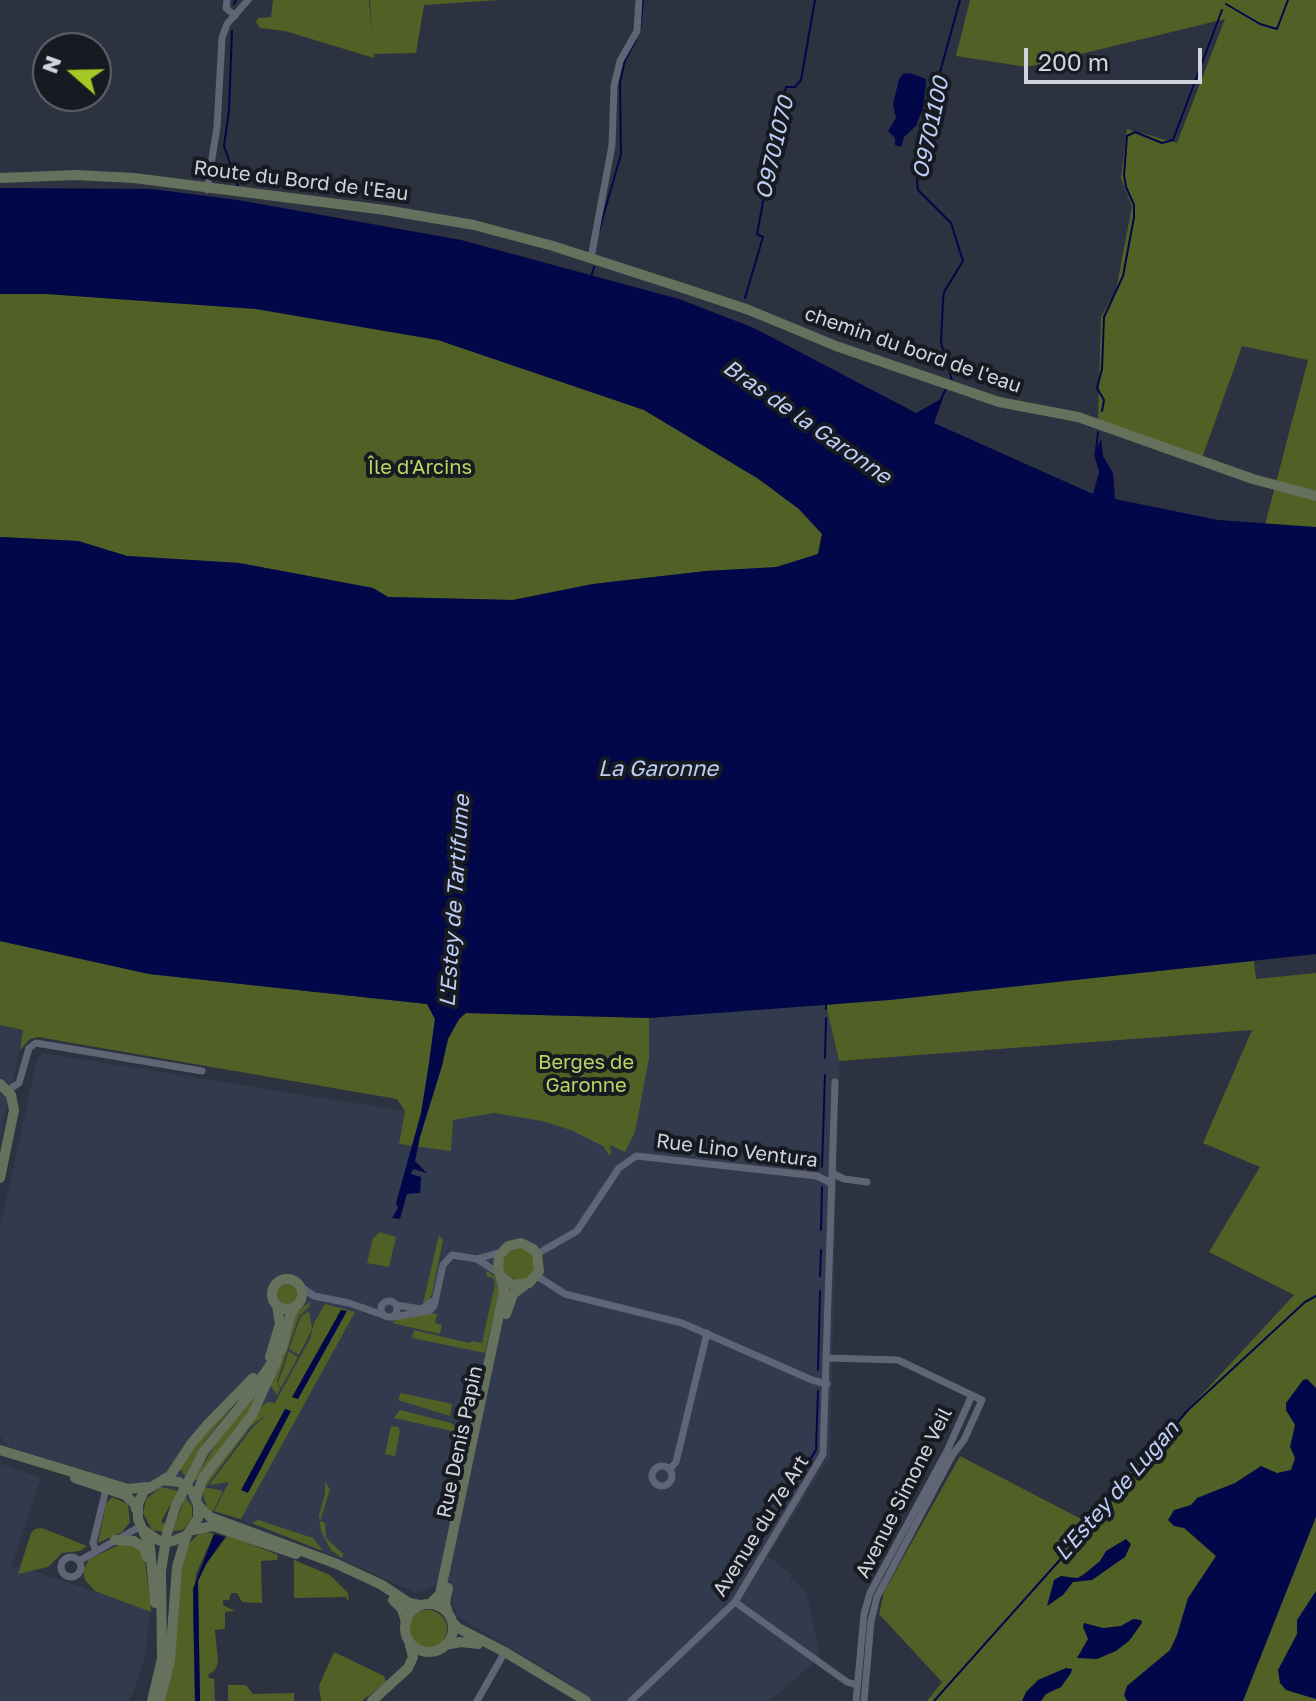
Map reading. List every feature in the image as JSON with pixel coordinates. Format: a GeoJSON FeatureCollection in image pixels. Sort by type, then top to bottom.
{"type":"FeatureCollection","features":[{"type":"Feature","properties":{"kind":"street"},"geometry":{"type":"LineString","coordinates":[[227,0],[226,8],[235,16]]}},
{"type":"Feature","properties":{"kind":"street"},"geometry":{"type":"LineString","coordinates":[[208,188],[217,127],[222,38],[227,24],[248,0]]}},
{"type":"Feature","properties":{"kind":"street"},"geometry":{"type":"LineString","coordinates":[[591,258],[612,145],[614,86],[620,61],[637,31],[639,0]]}},
{"type":"Feature","properties":{"kind":"street","name":"Route du Bord de l'Eau"},"geometry":{"type":"LineString","coordinates":[[0,178],[75,175],[208,188],[455,221],[591,258]]}},
{"type":"Feature","properties":{"kind":"street","name":"chemin du bord de l'eau"},"geometry":{"type":"LineString","coordinates":[[591,258],[749,310],[836,346],[999,402],[1078,417],[1253,479],[1316,496]]}},
{"type":"Feature","properties":{"kind":"street"},"geometry":{"type":"LineString","coordinates":[[0,1178],[14,1110],[4,1087],[19,1083],[29,1048],[36,1043],[202,1071]]}},
{"type":"Feature","properties":{"kind":"street","name":"Avenue du 7e Art"},"geometry":{"type":"LineString","coordinates":[[631,1701],[735,1602],[820,1463],[826,1445],[835,1082]]}},
{"type":"Feature","properties":{"kind":"street","name":"Rue Lino Ventura"},"geometry":{"type":"LineString","coordinates":[[537,1254],[577,1231],[619,1168],[636,1156],[817,1176],[831,1183]]}},
{"type":"Feature","properties":{"kind":"street"},"geometry":{"type":"LineString","coordinates":[[832,1173],[844,1179],[867,1182]]}},
{"type":"Feature","properties":{"kind":"street"},"geometry":{"type":"LineString","coordinates":[[349,1303],[393,1317],[404,1313],[426,1313],[434,1306],[445,1260],[456,1255],[477,1259],[512,1285],[525,1285],[537,1276],[540,1265],[533,1249],[521,1243],[477,1259]]}},
{"type":"Feature","properties":{"kind":"street"},"geometry":{"type":"LineString","coordinates":[[501,1276],[498,1262],[503,1251]]}},
{"type":"Feature","properties":{"kind":"street","name":"Rue Denis Papin"},"geometry":{"type":"LineString","coordinates":[[425,1604],[440,1594],[504,1291],[501,1276]]}},
{"type":"Feature","properties":{"kind":"street"},"geometry":{"type":"LineString","coordinates":[[537,1276],[565,1294],[682,1323],[827,1384]]}},
{"type":"Feature","properties":{"kind":"street"},"geometry":{"type":"LineString","coordinates":[[152,1701],[170,1660],[177,1567],[198,1518],[195,1498],[203,1478],[252,1415],[273,1373],[280,1324],[272,1293],[278,1281],[290,1278],[314,1296],[376,1306],[390,1301],[421,1309],[431,1303],[437,1293]]}},
{"type":"Feature","properties":{"kind":"street","name":"Rue Denis Papin"},"geometry":{"type":"LineString","coordinates":[[450,1618],[445,1603],[447,1591],[508,1308],[513,1294],[525,1285]]}},
{"type":"Feature","properties":{"kind":"street"},"geometry":{"type":"LineString","coordinates":[[160,1701],[163,1673],[161,1571],[172,1519],[189,1477],[278,1347],[302,1296],[301,1287]]}},
{"type":"Feature","properties":{"kind":"street"},"geometry":{"type":"LineString","coordinates":[[277,1305],[286,1309],[314,1296]]}},
{"type":"Feature","properties":{"kind":"street"},"geometry":{"type":"LineString","coordinates":[[383,1304],[383,1315]]}},
{"type":"Feature","properties":{"kind":"street"},"geometry":{"type":"LineString","coordinates":[[393,1317],[396,1305]]}},
{"type":"Feature","properties":{"kind":"street"},"geometry":{"type":"LineString","coordinates":[[670,1469],[676,1462],[707,1333]]}},
{"type":"Feature","properties":{"kind":"street"},"geometry":{"type":"LineString","coordinates":[[0,1450],[128,1489],[150,1486],[170,1476],[191,1444],[245,1388],[278,1347]]}},
{"type":"Feature","properties":{"kind":"street"},"geometry":{"type":"LineString","coordinates":[[828,1358],[898,1360],[972,1395]]}},
{"type":"Feature","properties":{"kind":"street","name":"Avenue Simone Veil"},"geometry":{"type":"LineString","coordinates":[[856,1701],[877,1597],[950,1452],[972,1395],[982,1400],[964,1440],[950,1452]]}},
{"type":"Feature","properties":{"kind":"street"},"geometry":{"type":"LineString","coordinates":[[0,1456],[130,1498],[150,1547],[163,1673]]}},
{"type":"Feature","properties":{"kind":"street"},"geometry":{"type":"LineString","coordinates":[[163,1480],[179,1482],[210,1517],[337,1564],[377,1582],[409,1603],[425,1604],[450,1618],[458,1628],[505,1652],[586,1701]]}},
{"type":"Feature","properties":{"kind":"street"},"geometry":{"type":"LineString","coordinates":[[137,1511],[140,1497],[150,1486]]}},
{"type":"Feature","properties":{"kind":"street"},"geometry":{"type":"LineString","coordinates":[[96,1551],[93,1543],[106,1489]]}},
{"type":"Feature","properties":{"kind":"street"},"geometry":{"type":"LineString","coordinates":[[143,1528],[158,1540],[173,1541],[202,1526],[213,1526],[336,1570],[392,1599],[402,1609],[406,1622]]}},
{"type":"Feature","properties":{"kind":"street"},"geometry":{"type":"LineString","coordinates":[[79,1561],[143,1528]]}},
{"type":"Feature","properties":{"kind":"street"},"geometry":{"type":"LineString","coordinates":[[115,1540],[134,1541],[144,1548],[154,1598]]}},
{"type":"Feature","properties":{"kind":"street"},"geometry":{"type":"LineString","coordinates":[[735,1602],[847,1682],[857,1685]]}},
{"type":"Feature","properties":{"kind":"street"},"geometry":{"type":"LineString","coordinates":[[372,1701],[408,1668],[413,1657],[406,1622],[413,1610],[425,1604]]}},
{"type":"Feature","properties":{"kind":"street"},"geometry":{"type":"LineString","coordinates":[[445,1645],[452,1635],[450,1618]]}},
{"type":"Feature","properties":{"kind":"street"},"geometry":{"type":"LineString","coordinates":[[381,1701],[406,1680],[423,1657],[454,1642],[474,1642],[575,1701]]}},
{"type":"Feature","properties":{"kind":"street"},"geometry":{"type":"LineString","coordinates":[[410,1643],[420,1651],[434,1652]]}},
{"type":"Feature","properties":{"kind":"street"},"geometry":{"type":"LineString","coordinates":[[477,1701],[502,1657]]}},
{"type":"Feature","properties":{"kind":"street","name":"Avenue Simone Veil"},"geometry":{"type":"LineString","coordinates":[[864,1664],[864,1701]]}},
{"type":"Feature","properties":{"kind":"shaded area"},"geometry":{"type":"Polygon","coordinates":[[[826,1005],[839,1061],[830,1457],[768,1556],[792,1575],[790,1579],[806,1590],[820,1657],[770,1701],[592,1701],[555,1674],[458,1617],[452,1602],[453,1591],[435,1586],[416,1593],[344,1560],[241,1520],[7,1446],[0,1436],[0,1228],[37,1059],[42,1053],[405,1111],[399,1144],[450,1150],[453,1120],[649,1058],[649,1018],[826,1005]]]}},
{"type":"Feature","properties":{"kind":"shaded area"},"geometry":{"type":"Polygon","coordinates":[[[0,1025],[24,1030],[0,1140],[0,1025]]]}},
{"type":"Feature","properties":{"kind":"shaded area"},"geometry":{"type":"Polygon","coordinates":[[[0,1463],[41,1478],[11,1567],[20,1566],[143,1608],[150,1614],[145,1658],[128,1701],[0,1701],[0,1463]]]}},
{"type":"Feature","properties":{"kind":"green space"},"geometry":{"type":"Polygon","coordinates":[[[273,0],[369,0],[372,32],[370,0],[500,0],[424,5],[416,53],[374,54],[374,58],[285,31],[260,28],[256,22],[258,18],[271,17],[273,0]]]}},
{"type":"Feature","properties":{"kind":"green space"},"geometry":{"type":"Polygon","coordinates":[[[970,0],[1316,0],[1316,527],[1265,525],[1308,360],[1242,346],[1202,458],[1098,422],[1101,317],[1116,290],[1132,207],[1121,178],[1127,129],[1177,143],[1225,19],[1027,67],[956,56],[970,0]]]}},
{"type":"Feature","properties":{"kind":"green space","name":"Île d'Arcins"},"geometry":{"type":"Polygon","coordinates":[[[0,294],[47,294],[256,309],[438,340],[644,410],[758,479],[799,509],[822,534],[818,554],[776,568],[706,571],[593,584],[513,600],[388,597],[373,588],[239,563],[127,556],[78,541],[0,537],[0,294]]]}},
{"type":"Feature","properties":{"kind":"green space","name":"Berges de Garonne"},"geometry":{"type":"Polygon","coordinates":[[[0,941],[149,974],[427,1004],[435,1019],[429,1062],[441,1066],[448,1039],[466,1013],[649,1018],[649,1058],[635,1132],[625,1152],[610,1145],[609,1155],[603,1146],[571,1130],[542,1121],[494,1113],[453,1120],[451,1151],[399,1144],[405,1111],[397,1099],[38,1037],[30,1039],[20,1050],[23,1030],[0,1025],[0,941]]]}},
{"type":"Feature","properties":{"kind":"green space"},"geometry":{"type":"Polygon","coordinates":[[[1254,961],[1256,979],[1316,973],[1316,1701],[927,1701],[942,1682],[879,1614],[884,1592],[960,1456],[1085,1521],[1294,1295],[1209,1252],[1260,1167],[1203,1143],[1252,1030],[839,1061],[826,1005],[1254,961]]]}},
{"type":"Feature","properties":{"kind":"green space"},"geometry":{"type":"Polygon","coordinates":[[[380,1232],[396,1237],[389,1267],[367,1263],[373,1238],[380,1232]]]}},
{"type":"Feature","properties":{"kind":"green space"},"geometry":{"type":"Polygon","coordinates":[[[439,1235],[443,1240],[432,1294],[423,1303],[439,1235]]]}},
{"type":"Feature","properties":{"kind":"green space"},"geometry":{"type":"Polygon","coordinates":[[[517,1247],[532,1251],[536,1273],[519,1283],[503,1272],[502,1260],[506,1253],[517,1247]]]}},
{"type":"Feature","properties":{"kind":"green space"},"geometry":{"type":"Polygon","coordinates":[[[487,1271],[494,1276],[499,1292],[485,1353],[412,1338],[414,1330],[469,1343],[482,1343],[495,1284],[493,1278],[486,1276],[487,1271]]]}},
{"type":"Feature","properties":{"kind":"green space"},"geometry":{"type":"Polygon","coordinates":[[[287,1284],[294,1287],[297,1294],[294,1301],[287,1304],[280,1301],[277,1294],[280,1287],[287,1284]]]}},
{"type":"Feature","properties":{"kind":"green space"},"geometry":{"type":"Polygon","coordinates":[[[311,1301],[299,1316],[277,1381],[280,1389],[277,1395],[270,1385],[295,1313],[311,1301]]]}},
{"type":"Feature","properties":{"kind":"green space"},"geometry":{"type":"Polygon","coordinates":[[[325,1304],[355,1312],[241,1519],[214,1511],[229,1482],[209,1485],[253,1427],[269,1413],[251,1426],[207,1485],[203,1483],[259,1408],[268,1402],[275,1403],[325,1304]]]}},
{"type":"Feature","properties":{"kind":"green space"},"geometry":{"type":"Polygon","coordinates":[[[309,1311],[312,1329],[299,1355],[289,1349],[301,1316],[309,1311]]]}},
{"type":"Feature","properties":{"kind":"green space"},"geometry":{"type":"Polygon","coordinates":[[[437,1314],[435,1323],[442,1325],[440,1334],[392,1323],[401,1317],[437,1314]]]}},
{"type":"Feature","properties":{"kind":"green space"},"geometry":{"type":"Polygon","coordinates":[[[289,1351],[298,1357],[281,1388],[278,1383],[289,1351]]]}},
{"type":"Feature","properties":{"kind":"green space"},"geometry":{"type":"Polygon","coordinates":[[[266,1380],[254,1407],[200,1479],[193,1481],[218,1441],[266,1380]]]}},
{"type":"Feature","properties":{"kind":"green space"},"geometry":{"type":"Polygon","coordinates":[[[401,1393],[452,1404],[450,1416],[398,1400],[401,1393]]]}},
{"type":"Feature","properties":{"kind":"green space"},"geometry":{"type":"Polygon","coordinates":[[[240,1397],[204,1442],[185,1476],[180,1469],[198,1440],[240,1397]]]}},
{"type":"Feature","properties":{"kind":"green space"},"geometry":{"type":"Polygon","coordinates":[[[400,1410],[451,1423],[456,1427],[456,1432],[394,1418],[400,1410]]]}},
{"type":"Feature","properties":{"kind":"green space"},"geometry":{"type":"Polygon","coordinates":[[[391,1426],[398,1427],[400,1431],[395,1456],[385,1454],[391,1426]]]}},
{"type":"Feature","properties":{"kind":"green space"},"geometry":{"type":"Polygon","coordinates":[[[325,1482],[330,1489],[320,1521],[325,1523],[326,1538],[343,1554],[342,1558],[331,1550],[321,1531],[319,1516],[325,1482]]]}},
{"type":"Feature","properties":{"kind":"green space"},"geometry":{"type":"Polygon","coordinates":[[[161,1487],[178,1491],[161,1522],[165,1524],[163,1532],[152,1530],[143,1513],[146,1499],[161,1487]]]}},
{"type":"Feature","properties":{"kind":"green space"},"geometry":{"type":"Polygon","coordinates":[[[204,1487],[223,1491],[212,1513],[203,1494],[204,1487]]]}},
{"type":"Feature","properties":{"kind":"green space"},"geometry":{"type":"Polygon","coordinates":[[[112,1497],[128,1504],[130,1522],[122,1532],[98,1543],[106,1504],[112,1497]]]}},
{"type":"Feature","properties":{"kind":"green space"},"geometry":{"type":"Polygon","coordinates":[[[185,1497],[192,1506],[192,1518],[183,1530],[173,1531],[185,1497]]]}},
{"type":"Feature","properties":{"kind":"green space"},"geometry":{"type":"Polygon","coordinates":[[[258,1520],[313,1538],[323,1551],[252,1523],[258,1520]]]}},
{"type":"Feature","properties":{"kind":"green space"},"geometry":{"type":"Polygon","coordinates":[[[42,1528],[87,1546],[80,1551],[62,1553],[48,1567],[18,1574],[31,1533],[42,1528]]]}},
{"type":"Feature","properties":{"kind":"green space"},"geometry":{"type":"Polygon","coordinates":[[[202,1531],[214,1534],[196,1574],[193,1613],[195,1701],[164,1701],[181,1558],[188,1544],[202,1531]]]}},
{"type":"Feature","properties":{"kind":"green space"},"geometry":{"type":"Polygon","coordinates":[[[228,1535],[278,1555],[277,1560],[261,1561],[262,1603],[242,1602],[237,1593],[231,1593],[229,1600],[223,1600],[223,1605],[235,1611],[225,1612],[225,1629],[215,1630],[218,1662],[215,1670],[208,1675],[214,1679],[215,1701],[200,1701],[198,1581],[206,1564],[228,1535]]]}},
{"type":"Feature","properties":{"kind":"green space"},"geometry":{"type":"Polygon","coordinates":[[[123,1543],[136,1544],[145,1560],[151,1612],[95,1591],[85,1580],[83,1571],[89,1559],[123,1543]]]}},
{"type":"Feature","properties":{"kind":"green space"},"geometry":{"type":"Polygon","coordinates":[[[294,1560],[330,1575],[348,1593],[349,1602],[346,1597],[294,1598],[294,1560]]]}},
{"type":"Feature","properties":{"kind":"green space"},"geometry":{"type":"Polygon","coordinates":[[[428,1610],[442,1615],[447,1629],[442,1643],[428,1648],[414,1643],[409,1629],[414,1615],[428,1610]]]}},
{"type":"Feature","properties":{"kind":"green space"},"geometry":{"type":"Polygon","coordinates":[[[334,1652],[384,1676],[386,1682],[362,1701],[321,1701],[319,1686],[334,1652]]]}},
{"type":"Feature","properties":{"kind":"green space"},"geometry":{"type":"Polygon","coordinates":[[[228,1685],[246,1685],[253,1694],[294,1693],[294,1701],[228,1701],[228,1685]]]}},
{"type":"Feature","properties":{"kind":"water"},"geometry":{"type":"Polygon","coordinates":[[[910,73],[926,79],[926,84],[923,108],[916,126],[904,137],[901,147],[895,145],[895,138],[888,131],[896,118],[893,105],[899,79],[903,74],[910,73]]]}},
{"type":"Feature","properties":{"kind":"water"},"geometry":{"type":"Polygon","coordinates":[[[0,188],[152,189],[238,200],[461,240],[679,299],[754,328],[916,413],[943,398],[934,423],[1093,494],[1099,472],[1094,454],[1101,439],[1103,456],[1113,473],[1115,499],[1218,520],[1316,527],[1316,954],[890,1000],[649,1018],[466,1013],[448,1039],[420,1137],[415,1161],[427,1173],[413,1169],[411,1174],[421,1177],[420,1193],[407,1194],[400,1219],[392,1218],[398,1208],[396,1203],[421,1113],[435,1019],[427,1004],[149,974],[0,941],[0,537],[78,541],[127,556],[239,563],[373,588],[388,597],[513,600],[593,584],[706,571],[776,567],[818,554],[822,534],[799,509],[759,479],[644,410],[438,340],[256,309],[47,294],[0,294],[0,188]]]}},
{"type":"Feature","properties":{"kind":"water"},"geometry":{"type":"Polygon","coordinates":[[[341,1310],[347,1311],[298,1399],[292,1397],[341,1310]]]}},
{"type":"Feature","properties":{"kind":"water"},"geometry":{"type":"Polygon","coordinates":[[[1307,1379],[1316,1388],[1316,1517],[1243,1701],[1127,1701],[1124,1695],[1127,1686],[1170,1650],[1188,1598],[1216,1556],[1184,1528],[1174,1526],[1168,1520],[1174,1510],[1235,1483],[1261,1466],[1277,1473],[1291,1470],[1295,1458],[1290,1447],[1295,1425],[1286,1410],[1286,1403],[1307,1379]]]}},
{"type":"Feature","properties":{"kind":"water"},"geometry":{"type":"Polygon","coordinates":[[[285,1409],[291,1411],[248,1493],[241,1490],[285,1409]]]}},
{"type":"Feature","properties":{"kind":"water"},"geometry":{"type":"Polygon","coordinates":[[[214,1534],[225,1537],[198,1581],[200,1701],[195,1701],[193,1589],[214,1534]]]}},
{"type":"Feature","properties":{"kind":"water"},"geometry":{"type":"Polygon","coordinates":[[[1126,1539],[1131,1544],[1125,1557],[1092,1580],[1073,1582],[1063,1595],[1047,1606],[1054,1580],[1061,1576],[1077,1578],[1083,1575],[1100,1561],[1106,1551],[1126,1539]]]}},
{"type":"Feature","properties":{"kind":"water"},"geometry":{"type":"Polygon","coordinates":[[[1316,1591],[1316,1699],[1286,1690],[1280,1683],[1278,1670],[1297,1634],[1297,1620],[1316,1591]]]}},
{"type":"Feature","properties":{"kind":"water"},"geometry":{"type":"Polygon","coordinates":[[[1133,1619],[1142,1623],[1129,1641],[1116,1651],[1097,1659],[1077,1658],[1088,1639],[1084,1623],[1103,1628],[1121,1626],[1133,1619]]]}},
{"type":"Feature","properties":{"kind":"water"},"geometry":{"type":"Polygon","coordinates":[[[1066,1668],[1072,1669],[1071,1673],[1061,1687],[1046,1694],[1041,1701],[1022,1701],[1038,1680],[1066,1668]]]}},
{"type":"Feature","properties":{"kind":"waterway"},"geometry":{"type":"LineString","coordinates":[[234,4],[236,0]]}},
{"type":"Feature","properties":{"kind":"waterway"},"geometry":{"type":"LineString","coordinates":[[640,30],[643,0]]}},
{"type":"Feature","properties":{"kind":"waterway","name":"O9701070"},"geometry":{"type":"LineString","coordinates":[[745,298],[763,237],[757,234],[782,101],[786,87],[795,87],[801,80],[815,0]]}},
{"type":"Feature","properties":{"kind":"waterway","name":"O9701100"},"geometry":{"type":"LineString","coordinates":[[952,380],[941,343],[943,300],[944,292],[963,261],[951,223],[918,190],[917,180],[927,146],[939,76],[960,0]]}},
{"type":"Feature","properties":{"kind":"waterway"},"geometry":{"type":"LineString","coordinates":[[1226,4],[1260,24],[1277,29],[1288,0]]}},
{"type":"Feature","properties":{"kind":"waterway"},"geometry":{"type":"LineString","coordinates":[[1102,411],[1104,400],[1097,388],[1102,369],[1104,317],[1123,276],[1134,217],[1134,205],[1124,175],[1127,136],[1135,132],[1162,143],[1173,140],[1222,10]]}},
{"type":"Feature","properties":{"kind":"waterway"},"geometry":{"type":"LineString","coordinates":[[232,31],[229,110],[224,146],[238,186]]}},
{"type":"Feature","properties":{"kind":"waterway"},"geometry":{"type":"LineString","coordinates":[[599,231],[621,154],[620,82],[625,60],[636,40]]}},
{"type":"Feature","properties":{"kind":"waterway"},"geometry":{"type":"LineString","coordinates":[[591,277],[594,267]]}},
{"type":"Feature","properties":{"kind":"waterway","name":"O9701100"},"geometry":{"type":"LineString","coordinates":[[941,399],[946,389]]}},
{"type":"Feature","properties":{"kind":"waterway"},"geometry":{"type":"LineString","coordinates":[[1096,450],[1098,432]]}},
{"type":"Feature","properties":{"kind":"waterway"},"geometry":{"type":"LineString","coordinates":[[825,1058],[826,1018]]}},
{"type":"Feature","properties":{"kind":"waterway"},"geometry":{"type":"LineString","coordinates":[[822,1167],[825,1075]]}},
{"type":"Feature","properties":{"kind":"waterway"},"geometry":{"type":"LineString","coordinates":[[821,1230],[822,1187]]}},
{"type":"Feature","properties":{"kind":"waterway"},"geometry":{"type":"LineString","coordinates":[[820,1276],[821,1250]]}},
{"type":"Feature","properties":{"kind":"waterway"},"geometry":{"type":"LineString","coordinates":[[818,1370],[820,1291]]}},
{"type":"Feature","properties":{"kind":"waterway","name":"L'Estey de Lugan"},"geometry":{"type":"LineString","coordinates":[[934,1701],[1188,1410],[1305,1302],[1316,1296]]}},
{"type":"Feature","properties":{"kind":"waterway"},"geometry":{"type":"LineString","coordinates":[[800,1476],[816,1450],[818,1391]]}},
{"type":"Feature","properties":{"kind":"waterway"},"geometry":{"type":"LineString","coordinates":[[773,1521],[795,1485]]}},
{"type":"Feature","properties":{"kind":"waterway"},"geometry":{"type":"LineString","coordinates":[[726,1598],[768,1528]]}},
{"type":"Feature","properties":{"kind":"water label","name":"Bras de la Garonne"},"geometry":{"type":"Point","coordinates":[807,422]}},
{"type":"Feature","properties":{"kind":"water label","name":"La Garonne"},"geometry":{"type":"Point","coordinates":[658,769]}},
{"type":"Feature","properties":{"kind":"water label","name":"L'Estey de Tartifume"},"geometry":{"type":"Point","coordinates":[455,901]}}]}
